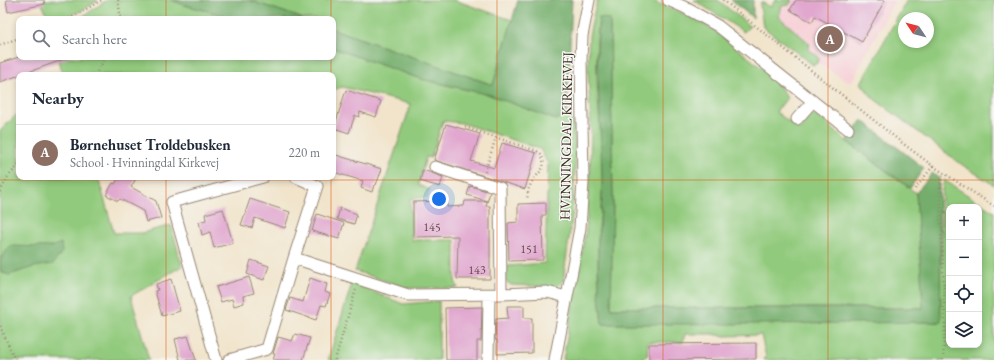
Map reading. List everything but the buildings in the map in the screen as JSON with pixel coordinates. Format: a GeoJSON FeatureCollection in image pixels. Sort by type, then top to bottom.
{"type":"FeatureCollection","features":[{"type":"Feature","properties":{"kind":"street","name":"HVINNINGDAL KIRKEVEJ"},"geometry":{"type":"LineString","coordinates":[[555,360],[580,228],[583,182],[582,42],[589,0]]}},
{"type":"Feature","properties":{"kind":"street"},"geometry":{"type":"LineString","coordinates":[[668,0],[718,26],[848,129]]}},
{"type":"Feature","properties":{"kind":"street"},"geometry":{"type":"LineString","coordinates":[[797,119],[812,101]]}},
{"type":"Feature","properties":{"kind":"street"},"geometry":{"type":"LineString","coordinates":[[435,167],[500,188],[501,294]]}},
{"type":"Feature","properties":{"kind":"street"},"geometry":{"type":"LineString","coordinates":[[216,360],[172,202],[252,180]]}},
{"type":"Feature","properties":{"kind":"street"},"geometry":{"type":"LineString","coordinates":[[229,360],[267,349],[317,186],[303,180]]}},
{"type":"Feature","properties":{"kind":"street"},"geometry":{"type":"LineString","coordinates":[[294,258],[408,295],[489,295],[547,292],[567,297]]}},
{"type":"Feature","properties":{"kind":"street"},"geometry":{"type":"LineString","coordinates":[[488,360],[489,295]]}},
{"type":"Feature","properties":{"kind":"path"},"geometry":{"type":"LineString","coordinates":[[74,16],[102,0]]}},
{"type":"Feature","properties":{"kind":"path"},"geometry":{"type":"LineString","coordinates":[[118,0],[121,16]]}},
{"type":"Feature","properties":{"kind":"path"},"geometry":{"type":"LineString","coordinates":[[723,0],[900,142],[933,166],[994,206]]}},
{"type":"Feature","properties":{"kind":"path"},"geometry":{"type":"LineString","coordinates":[[0,45],[16,39]]}},
{"type":"Feature","properties":{"kind":"path"},"geometry":{"type":"LineString","coordinates":[[96,72],[104,60]]}},
{"type":"Feature","properties":{"kind":"path"},"geometry":{"type":"LineString","coordinates":[[465,127],[542,154],[544,165],[542,170],[529,186],[527,199]]}},
{"type":"Feature","properties":{"kind":"path"},"geometry":{"type":"LineString","coordinates":[[482,182],[496,137]]}},
{"type":"Feature","properties":{"kind":"path"},"geometry":{"type":"LineString","coordinates":[[915,189],[933,166]]}},
{"type":"Feature","properties":{"kind":"path"},"geometry":{"type":"LineString","coordinates":[[0,192],[7,178],[16,168]]}},
{"type":"Feature","properties":{"kind":"path"},"geometry":{"type":"LineString","coordinates":[[943,172],[940,186],[945,329],[943,360]]}},
{"type":"Feature","properties":{"kind":"path"},"geometry":{"type":"LineString","coordinates":[[335,360],[359,279]]}},
{"type":"Feature","properties":{"kind":"path"},"geometry":{"type":"LineString","coordinates":[[0,326],[14,360]]}},
{"type":"Feature","properties":{"kind":"shaded area"},"geometry":{"type":"Polygon","coordinates":[[[777,0],[895,0],[851,83],[805,56],[765,23],[777,0]]]}},
{"type":"Feature","properties":{"kind":"green space"},"geometry":{"type":"Polygon","coordinates":[[[42,0],[98,0],[87,8],[68,16],[48,16],[42,4],[42,0]]]}},
{"type":"Feature","properties":{"kind":"green space"},"geometry":{"type":"Polygon","coordinates":[[[107,0],[172,0],[184,5],[227,16],[83,16],[107,0]]]}},
{"type":"Feature","properties":{"kind":"green space"},"geometry":{"type":"Polygon","coordinates":[[[172,0],[249,0],[295,16],[227,16],[184,5],[172,0]]]}},
{"type":"Feature","properties":{"kind":"green space"},"geometry":{"type":"Polygon","coordinates":[[[249,0],[454,0],[512,20],[493,85],[336,30],[336,16],[295,16],[249,0]]]}},
{"type":"Feature","properties":{"kind":"green space"},"geometry":{"type":"Polygon","coordinates":[[[518,0],[572,0],[567,113],[556,120],[490,95],[421,79],[336,49],[336,30],[493,85],[518,0]]]}},
{"type":"Feature","properties":{"kind":"green space"},"geometry":{"type":"Polygon","coordinates":[[[597,0],[650,0],[706,25],[773,77],[787,98],[776,112],[800,130],[811,114],[821,118],[846,141],[916,193],[924,308],[611,308],[613,200],[610,19],[599,18],[597,37],[597,76],[602,154],[602,181],[598,260],[602,324],[940,322],[942,190],[944,180],[982,204],[946,204],[946,348],[982,348],[982,204],[994,212],[994,360],[764,360],[766,357],[761,335],[725,336],[711,334],[685,334],[683,342],[648,342],[647,356],[642,357],[642,360],[563,360],[586,230],[590,174],[591,127],[588,72],[589,36],[597,0]]]}},
{"type":"Feature","properties":{"kind":"green space"},"geometry":{"type":"Polygon","coordinates":[[[694,0],[718,0],[750,26],[744,32],[694,0]]]}},
{"type":"Feature","properties":{"kind":"green space"},"geometry":{"type":"Polygon","coordinates":[[[731,0],[753,0],[753,18],[731,0]]]}},
{"type":"Feature","properties":{"kind":"green space"},"geometry":{"type":"Polygon","coordinates":[[[775,0],[792,0],[789,5],[782,6],[779,17],[809,43],[808,49],[820,58],[816,64],[813,65],[763,27],[760,5],[761,2],[771,7],[775,0]]]}},
{"type":"Feature","properties":{"kind":"green space"},"geometry":{"type":"Polygon","coordinates":[[[907,0],[994,0],[994,185],[961,164],[873,98],[861,83],[898,16],[898,48],[934,48],[934,12],[900,12],[907,0]]]}},
{"type":"Feature","properties":{"kind":"green space"},"geometry":{"type":"Polygon","coordinates":[[[599,18],[610,19],[613,200],[611,308],[923,308],[916,193],[932,173],[939,178],[941,322],[602,324],[599,294],[598,241],[602,200],[597,51],[599,18]]]}},
{"type":"Feature","properties":{"kind":"green space"},"geometry":{"type":"Polygon","coordinates":[[[336,49],[421,79],[490,95],[556,120],[567,113],[573,122],[576,151],[572,217],[563,282],[556,287],[511,285],[505,281],[508,266],[545,263],[548,164],[540,149],[462,123],[443,121],[431,158],[426,157],[418,185],[430,190],[427,197],[410,199],[412,240],[455,240],[455,281],[458,288],[407,288],[355,271],[411,104],[342,87],[336,89],[336,72],[62,72],[59,60],[336,60],[336,49]]]}},
{"type":"Feature","properties":{"kind":"green space"},"geometry":{"type":"Polygon","coordinates":[[[16,115],[16,180],[99,180],[114,233],[142,233],[171,225],[182,266],[131,296],[149,360],[0,360],[0,131],[16,115]]]}},
{"type":"Feature","properties":{"kind":"green space"},"geometry":{"type":"Polygon","coordinates":[[[862,120],[924,168],[910,188],[846,141],[862,120]]]}},
{"type":"Feature","properties":{"kind":"green space"},"geometry":{"type":"Polygon","coordinates":[[[61,243],[62,252],[53,264],[34,267],[9,275],[0,272],[0,259],[10,246],[51,247],[61,243]]]}},
{"type":"Feature","properties":{"kind":"green space"},"geometry":{"type":"Polygon","coordinates":[[[352,283],[403,304],[439,301],[439,360],[328,360],[352,283]]]}},
{"type":"Feature","properties":{"kind":"place","name":"Børnehuset Troldebusken"},"geometry":{"type":"Point","coordinates":[830,39]}}]}
